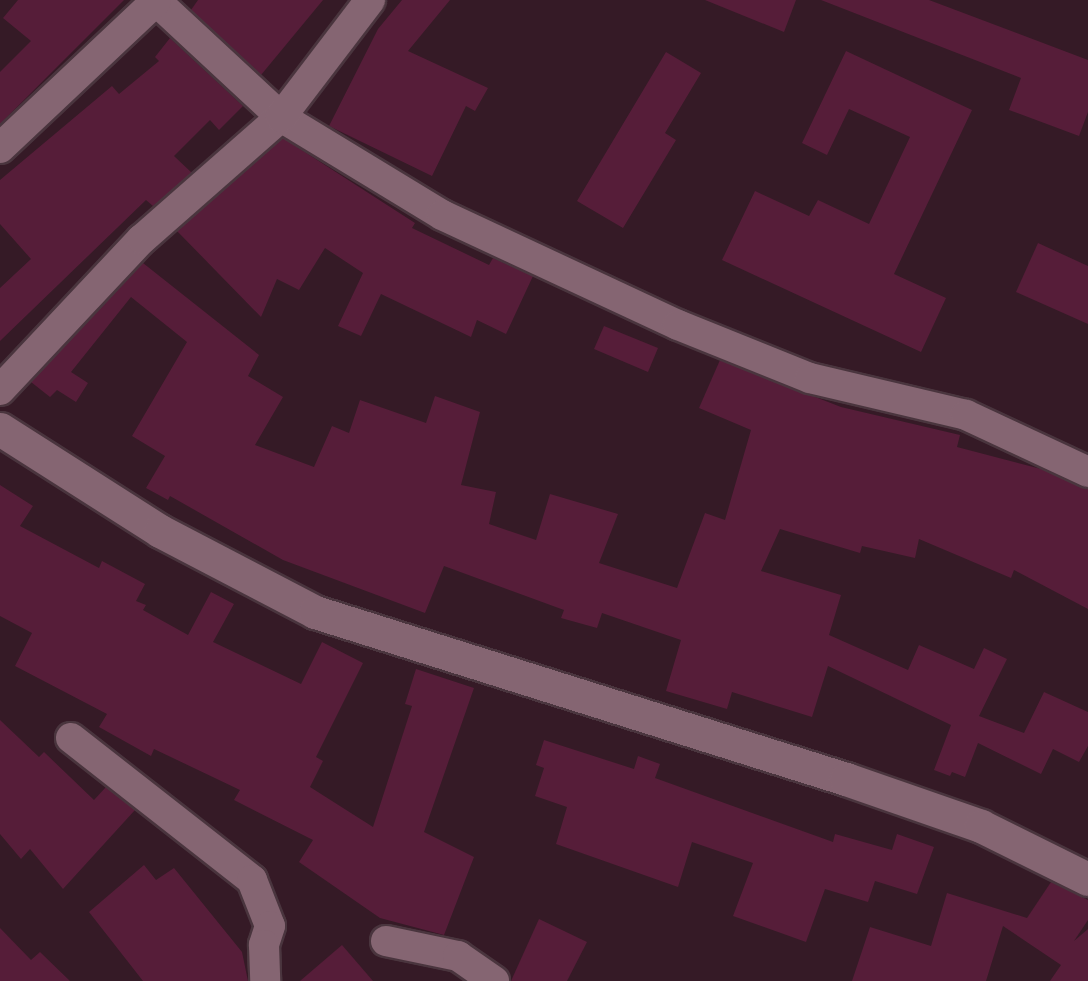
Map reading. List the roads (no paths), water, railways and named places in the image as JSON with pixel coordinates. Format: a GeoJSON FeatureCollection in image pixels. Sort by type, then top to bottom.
{"type":"FeatureCollection","features":[{"type":"Feature","properties":{"kind":"street"},"geometry":{"type":"LineString","coordinates":[[0,148],[155,0],[281,117],[442,214],[678,325],[810,378],[966,414],[1088,472]]}},
{"type":"Feature","properties":{"kind":"street"},"geometry":{"type":"LineString","coordinates":[[0,390],[142,239],[281,117],[370,0]]}},
{"type":"Feature","properties":{"kind":"street"},"geometry":{"type":"LineString","coordinates":[[0,429],[160,531],[315,612],[846,779],[981,826],[1088,879]]}},
{"type":"Feature","properties":{"kind":"street"},"geometry":{"type":"LineString","coordinates":[[71,738],[252,880],[270,926],[264,945],[265,981]]}},
{"type":"Feature","properties":{"kind":"street"},"geometry":{"type":"LineString","coordinates":[[386,941],[458,956],[494,981]]}}]}
